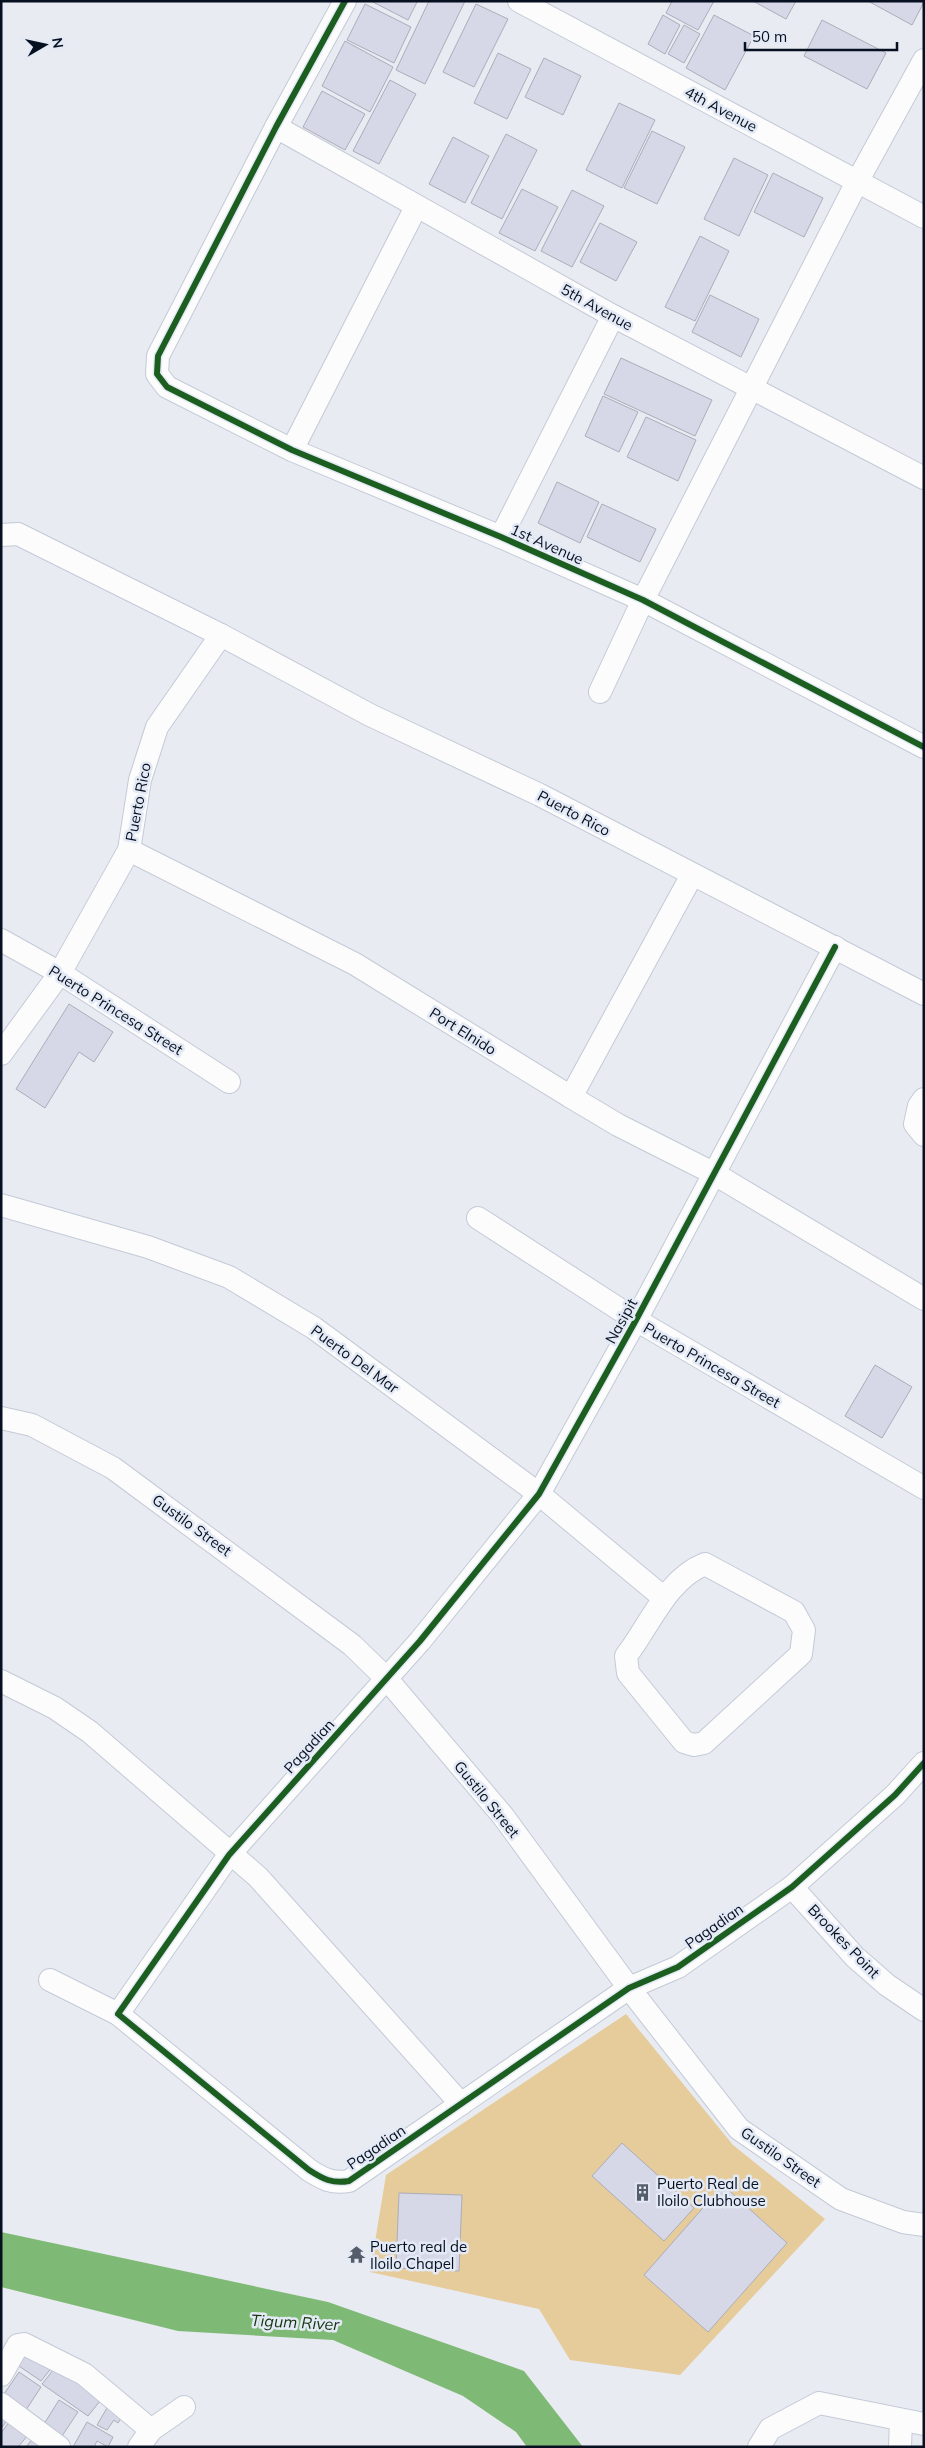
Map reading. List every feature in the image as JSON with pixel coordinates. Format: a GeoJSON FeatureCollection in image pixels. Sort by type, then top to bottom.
{"type":"FeatureCollection","features":[{"type":"Feature","properties":{"kind":"street"},"geometry":{"type":"LineString","coordinates":[[276,127],[345,1]]}},
{"type":"Feature","properties":{"kind":"street","name":"4th Avenue"},"geometry":{"type":"LineString","coordinates":[[519,1],[924,217]]}},
{"type":"Feature","properties":{"kind":"street"},"geometry":{"type":"LineString","coordinates":[[600,692],[643,600],[858,182],[924,60]]}},
{"type":"Feature","properties":{"kind":"street","name":"5th Avenue"},"geometry":{"type":"LineString","coordinates":[[276,127],[613,316],[924,478]]}},
{"type":"Feature","properties":{"kind":"street","name":"1st Avenue"},"geometry":{"type":"LineString","coordinates":[[276,127],[158,356],[157,374],[167,386],[292,450],[643,600],[924,747]]}},
{"type":"Feature","properties":{"kind":"street"},"geometry":{"type":"LineString","coordinates":[[292,450],[416,207]]}},
{"type":"Feature","properties":{"kind":"street"},"geometry":{"type":"LineString","coordinates":[[501,538],[613,316]]}},
{"type":"Feature","properties":{"kind":"street","name":"Puerto Rico"},"geometry":{"type":"LineString","coordinates":[[1,535],[18,534],[222,635],[370,715],[540,795],[924,994]]}},
{"type":"Feature","properties":{"kind":"street","name":"Puerto Rico"},"geometry":{"type":"LineString","coordinates":[[1,1054],[60,973],[129,850],[140,780],[157,727],[222,635]]}},
{"type":"Feature","properties":{"kind":"street","name":"Port Elnido"},"geometry":{"type":"LineString","coordinates":[[129,850],[354,964],[618,1125],[713,1173],[924,1299]]}},
{"type":"Feature","properties":{"kind":"street"},"geometry":{"type":"LineString","coordinates":[[571,1097],[692,875]]}},
{"type":"Feature","properties":{"kind":"street","name":"Puerto Princesa Street"},"geometry":{"type":"LineString","coordinates":[[1,940],[60,973],[229,1082]]}},
{"type":"Feature","properties":{"kind":"street","name":"Nasipit"},"geometry":{"type":"LineString","coordinates":[[386,1678],[420,1641],[539,1494],[636,1320],[835,947]]}},
{"type":"Feature","properties":{"kind":"street"},"geometry":{"type":"LineString","coordinates":[[924,1099],[919,1106],[915,1124],[924,1135]]}},
{"type":"Feature","properties":{"kind":"street","name":"Puerto Del Mar"},"geometry":{"type":"LineString","coordinates":[[1,1205],[148,1247],[229,1278],[314,1328],[539,1494],[664,1598]]}},
{"type":"Feature","properties":{"kind":"street","name":"Puerto Princesa Street"},"geometry":{"type":"LineString","coordinates":[[478,1218],[636,1320],[924,1488]]}},
{"type":"Feature","properties":{"kind":"street","name":"Gustilo Street"},"geometry":{"type":"LineString","coordinates":[[1,1418],[32,1425],[113,1468],[352,1645],[386,1678],[503,1816],[629,1988],[739,2129],[791,2162],[840,2199],[903,2222],[924,2225]]}},
{"type":"Feature","properties":{"kind":"street"},"geometry":{"type":"LineString","coordinates":[[705,1564],[794,1612],[804,1630],[801,1654],[704,1743],[694,1745],[684,1742],[628,1673],[626,1656],[664,1598],[694,1568],[705,1564]]}},
{"type":"Feature","properties":{"kind":"street","name":"Pagadian"},"geometry":{"type":"LineString","coordinates":[[386,1678],[229,1855],[118,2014],[309,2170],[325,2180],[337,2183],[348,2181],[629,1988],[678,1967],[792,1887],[895,1795],[924,1763]]}},
{"type":"Feature","properties":{"kind":"street"},"geometry":{"type":"LineString","coordinates":[[1,1681],[55,1708],[90,1732],[229,1855],[258,1877],[461,2104]]}},
{"type":"Feature","properties":{"kind":"street","name":"Brookes Point"},"geometry":{"type":"LineString","coordinates":[[792,1887],[855,1957],[887,1985],[924,2010]]}},
{"type":"Feature","properties":{"kind":"street"},"geometry":{"type":"LineString","coordinates":[[50,1980],[118,2014]]}},
{"type":"Feature","properties":{"kind":"street"},"geometry":{"type":"LineString","coordinates":[[1,2375],[18,2345],[24,2344],[84,2374],[145,2438],[184,2407]]}},
{"type":"Feature","properties":{"kind":"street"},"geometry":{"type":"LineString","coordinates":[[759,2447],[770,2429],[818,2403],[924,2424]]}},
{"type":"Feature","properties":{"kind":"street"},"geometry":{"type":"LineString","coordinates":[[1,2404],[60,2447]]}},
{"type":"Feature","properties":{"kind":"street"},"geometry":{"type":"LineString","coordinates":[[900,2447],[901,2420]]}},
{"type":"Feature","properties":{"kind":"shaded area"},"geometry":{"type":"Polygon","coordinates":[[[626,2014],[733,2145],[825,2219],[680,2375],[570,2360],[539,2309],[370,2272],[386,2175],[626,2014]]]}},
{"type":"Feature","properties":{"kind":"water","name":"Tigum River"},"geometry":{"type":"Polygon","coordinates":[[[1,2232],[328,2302],[524,2371],[583,2447],[527,2447],[516,2432],[463,2396],[333,2340],[178,2331],[1,2287],[1,2232]]]}},
{"type":"Feature","properties":{"kind":"building"},"geometry":{"type":"Polygon","coordinates":[[[371,1],[414,1],[417,2],[408,20],[371,1]]]}},
{"type":"Feature","properties":{"kind":"building"},"geometry":{"type":"Polygon","coordinates":[[[429,1],[465,1],[425,84],[396,70],[429,1]]]}},
{"type":"Feature","properties":{"kind":"building"},"geometry":{"type":"Polygon","coordinates":[[[672,1],[714,1],[698,30],[666,13],[672,1]]]}},
{"type":"Feature","properties":{"kind":"building"},"geometry":{"type":"Polygon","coordinates":[[[753,1],[796,1],[786,19],[753,1]]]}},
{"type":"Feature","properties":{"kind":"building"},"geometry":{"type":"Polygon","coordinates":[[[868,1],[924,1],[924,2],[912,25],[868,1]]]}},
{"type":"Feature","properties":{"kind":"building"},"geometry":{"type":"Polygon","coordinates":[[[365,4],[411,27],[394,63],[347,40],[365,4]]]}},
{"type":"Feature","properties":{"kind":"building"},"geometry":{"type":"Polygon","coordinates":[[[476,4],[508,19],[474,87],[443,72],[476,4]]]}},
{"type":"Feature","properties":{"kind":"building"},"geometry":{"type":"Polygon","coordinates":[[[663,15],[680,25],[665,54],[648,44],[663,15]]]}},
{"type":"Feature","properties":{"kind":"building"},"geometry":{"type":"Polygon","coordinates":[[[714,15],[754,36],[725,90],[686,68],[714,15]]]}},
{"type":"Feature","properties":{"kind":"building"},"geometry":{"type":"Polygon","coordinates":[[[822,20],[886,53],[867,89],[804,56],[822,20]]]}},
{"type":"Feature","properties":{"kind":"building"},"geometry":{"type":"Polygon","coordinates":[[[684,25],[700,34],[684,63],[668,54],[684,25]]]}},
{"type":"Feature","properties":{"kind":"building"},"geometry":{"type":"Polygon","coordinates":[[[345,41],[393,67],[370,112],[322,86],[345,41]]]}},
{"type":"Feature","properties":{"kind":"building"},"geometry":{"type":"Polygon","coordinates":[[[498,53],[531,69],[507,119],[474,103],[498,53]]]}},
{"type":"Feature","properties":{"kind":"building"},"geometry":{"type":"Polygon","coordinates":[[[544,58],[581,76],[563,115],[525,97],[544,58]]]}},
{"type":"Feature","properties":{"kind":"building"},"geometry":{"type":"Polygon","coordinates":[[[390,80],[416,94],[379,164],[353,151],[390,80]]]}},
{"type":"Feature","properties":{"kind":"building"},"geometry":{"type":"Polygon","coordinates":[[[322,91],[365,114],[345,150],[303,127],[322,91]]]}},
{"type":"Feature","properties":{"kind":"building"},"geometry":{"type":"Polygon","coordinates":[[[619,103],[655,120],[622,188],[586,170],[619,103]]]}},
{"type":"Feature","properties":{"kind":"building"},"geometry":{"type":"Polygon","coordinates":[[[652,131],[685,147],[657,204],[624,188],[652,131]]]}},
{"type":"Feature","properties":{"kind":"building"},"geometry":{"type":"Polygon","coordinates":[[[506,134],[537,150],[502,219],[471,203],[506,134]]]}},
{"type":"Feature","properties":{"kind":"building"},"geometry":{"type":"Polygon","coordinates":[[[453,137],[489,156],[465,203],[429,184],[453,137]]]}},
{"type":"Feature","properties":{"kind":"building"},"geometry":{"type":"Polygon","coordinates":[[[734,158],[768,175],[739,236],[704,219],[734,158]]]}},
{"type":"Feature","properties":{"kind":"building"},"geometry":{"type":"Polygon","coordinates":[[[773,173],[823,198],[804,237],[754,212],[773,173]]]}},
{"type":"Feature","properties":{"kind":"building"},"geometry":{"type":"Polygon","coordinates":[[[522,189],[558,207],[535,251],[499,233],[522,189]]]}},
{"type":"Feature","properties":{"kind":"building"},"geometry":{"type":"Polygon","coordinates":[[[572,190],[604,206],[572,267],[541,251],[572,190]]]}},
{"type":"Feature","properties":{"kind":"building"},"geometry":{"type":"Polygon","coordinates":[[[600,223],[637,242],[616,281],[580,262],[600,223]]]}},
{"type":"Feature","properties":{"kind":"building"},"geometry":{"type":"Polygon","coordinates":[[[700,236],[729,251],[695,321],[665,307],[700,236]]]}},
{"type":"Feature","properties":{"kind":"building"},"geometry":{"type":"Polygon","coordinates":[[[710,295],[759,319],[741,357],[692,332],[710,295]]]}},
{"type":"Feature","properties":{"kind":"building"},"geometry":{"type":"Polygon","coordinates":[[[621,358],[712,400],[695,436],[604,394],[621,358]]]}},
{"type":"Feature","properties":{"kind":"building"},"geometry":{"type":"Polygon","coordinates":[[[603,396],[638,412],[619,452],[585,436],[603,396]]]}},
{"type":"Feature","properties":{"kind":"building"},"geometry":{"type":"Polygon","coordinates":[[[646,417],[696,440],[678,481],[627,457],[646,417]]]}},
{"type":"Feature","properties":{"kind":"building"},"geometry":{"type":"Polygon","coordinates":[[[557,482],[599,502],[580,543],[538,523],[557,482]]]}},
{"type":"Feature","properties":{"kind":"building"},"geometry":{"type":"Polygon","coordinates":[[[602,504],[656,529],[640,562],[587,537],[602,504]]]}},
{"type":"Feature","properties":{"kind":"building"},"geometry":{"type":"Polygon","coordinates":[[[69,1004],[113,1032],[94,1062],[79,1052],[45,1108],[16,1089],[69,1004]]]}},
{"type":"Feature","properties":{"kind":"building"},"geometry":{"type":"Polygon","coordinates":[[[875,1365],[912,1387],[882,1438],[845,1416],[875,1365]]]}},
{"type":"Feature","properties":{"kind":"building","name":"Puerto Real de Iloilo Clubhouse"},"geometry":{"type":"Polygon","coordinates":[[[622,2143],[694,2208],[664,2241],[592,2176],[622,2143]]]}},
{"type":"Feature","properties":{"kind":"building"},"geometry":{"type":"Polygon","coordinates":[[[723,2185],[787,2243],[708,2332],[644,2275],[723,2185]]]}},
{"type":"Feature","properties":{"kind":"building"},"geometry":{"type":"Polygon","coordinates":[[[399,2193],[462,2195],[459,2271],[396,2268],[399,2193]]]}},
{"type":"Feature","properties":{"kind":"building"},"geometry":{"type":"Polygon","coordinates":[[[25,2347],[53,2366],[41,2381],[13,2362],[25,2347]]]}},
{"type":"Feature","properties":{"kind":"building"},"geometry":{"type":"Polygon","coordinates":[[[58,2364],[104,2396],[88,2416],[42,2384],[58,2364]]]}},
{"type":"Feature","properties":{"kind":"building"},"geometry":{"type":"Polygon","coordinates":[[[19,2372],[41,2387],[24,2413],[2,2397],[19,2372]]]}},
{"type":"Feature","properties":{"kind":"building"},"geometry":{"type":"Polygon","coordinates":[[[59,2400],[78,2412],[62,2436],[44,2424],[59,2400]]]}},
{"type":"Feature","properties":{"kind":"building"},"geometry":{"type":"Polygon","coordinates":[[[107,2408],[125,2412],[118,2423],[114,2420],[107,2430],[97,2425],[107,2408]]]}},
{"type":"Feature","properties":{"kind":"building"},"geometry":{"type":"Polygon","coordinates":[[[1,2416],[7,2420],[1,2429],[1,2416]]]}},
{"type":"Feature","properties":{"kind":"building"},"geometry":{"type":"Polygon","coordinates":[[[10,2421],[28,2435],[18,2447],[1,2447],[1,2433],[10,2421]]]}},
{"type":"Feature","properties":{"kind":"building"},"geometry":{"type":"Polygon","coordinates":[[[87,2422],[113,2437],[108,2447],[97,2441],[94,2447],[73,2447],[87,2422]]]}},
{"type":"Feature","properties":{"kind":"building"},"geometry":{"type":"Polygon","coordinates":[[[34,2437],[47,2447],[26,2447],[34,2437]]]}},
{"type":"Feature","properties":{"kind":"cycle path"},"geometry":{"type":"LineString","coordinates":[[345,1],[276,127],[158,356],[157,374],[167,387],[292,450],[501,537],[643,600],[924,747]]}},
{"type":"Feature","properties":{"kind":"cycle path"},"geometry":{"type":"LineString","coordinates":[[835,947],[636,1320],[539,1494],[420,1641],[229,1855],[118,2014],[309,2170],[328,2180],[338,2182],[349,2181],[629,1988],[678,1967],[792,1887],[895,1795],[924,1763]]}},
{"type":"Feature","properties":{"kind":"place","name":"Puerto Real de Iloilo Clubhouse"},"geometry":{"type":"Point","coordinates":[643,2192]}},
{"type":"Feature","properties":{"kind":"place","name":"Puerto real de Iloilo Chapel"},"geometry":{"type":"Point","coordinates":[356,2255]}}]}
